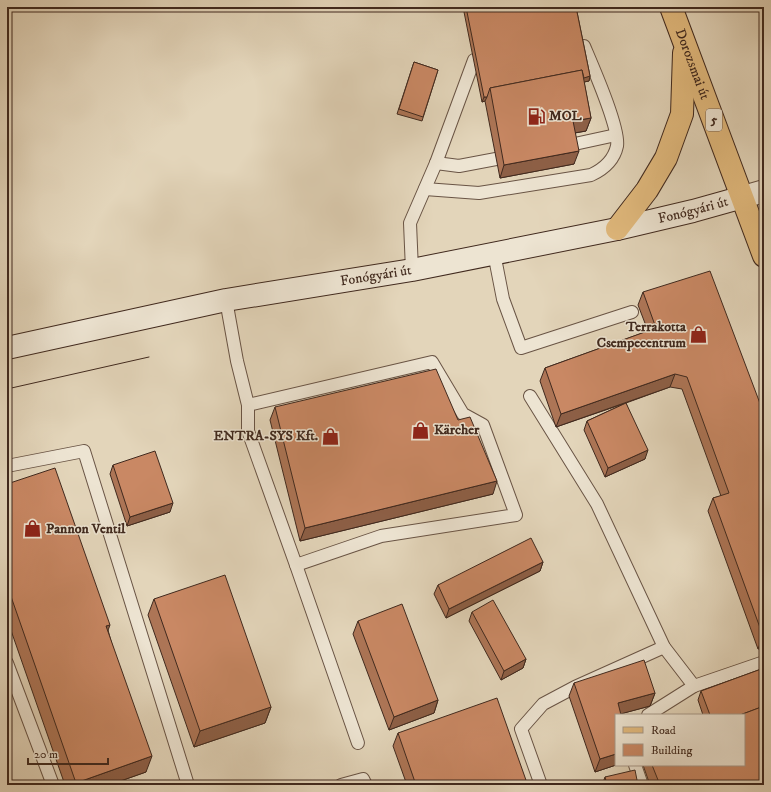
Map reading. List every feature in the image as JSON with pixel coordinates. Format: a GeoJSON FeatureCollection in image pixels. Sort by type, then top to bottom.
{"type":"FeatureCollection","features":[{"type":"Feature","properties":{"kind":"main road","name":"Dorozsmai út"},"geometry":{"type":"LineString","coordinates":[[671,7],[764,256]]}},
{"type":"Feature","properties":{"kind":"main road"},"geometry":{"type":"LineString","coordinates":[[617,229],[647,190],[666,158],[682,114],[685,44]]}},
{"type":"Feature","properties":{"kind":"street","name":"Fonógyári út"},"geometry":{"type":"LineString","coordinates":[[7,348],[226,300],[412,270],[617,229],[693,211],[764,191]]}},
{"type":"Feature","properties":{"kind":"lane"},"geometry":{"type":"LineString","coordinates":[[425,189],[479,193],[592,175],[601,171],[608,165],[617,145],[616,135],[608,106],[584,46]]}},
{"type":"Feature","properties":{"kind":"lane"},"geometry":{"type":"LineString","coordinates":[[412,270],[410,223],[436,163],[474,60]]}},
{"type":"Feature","properties":{"kind":"lane"},"geometry":{"type":"LineString","coordinates":[[570,144],[616,135]]}},
{"type":"Feature","properties":{"kind":"lane"},"geometry":{"type":"LineString","coordinates":[[436,163],[459,166],[496,159]]}},
{"type":"Feature","properties":{"kind":"lane"},"geometry":{"type":"LineString","coordinates":[[494,253],[503,299],[522,348],[632,312]]}},
{"type":"Feature","properties":{"kind":"lane"},"geometry":{"type":"LineString","coordinates":[[226,300],[237,361],[248,405],[248,431],[358,743]]}},
{"type":"Feature","properties":{"kind":"lane"},"geometry":{"type":"LineString","coordinates":[[248,405],[432,362],[463,414],[483,426],[516,515],[381,536],[296,565]]}},
{"type":"Feature","properties":{"kind":"lane"},"geometry":{"type":"LineString","coordinates":[[530,396],[597,504],[664,647],[694,686]]}},
{"type":"Feature","properties":{"kind":"lane"},"geometry":{"type":"LineString","coordinates":[[7,466],[84,451],[188,785]]}},
{"type":"Feature","properties":{"kind":"lane"},"geometry":{"type":"LineString","coordinates":[[541,785],[521,729],[544,704],[575,687],[664,647]]}},
{"type":"Feature","properties":{"kind":"lane"},"geometry":{"type":"LineString","coordinates":[[650,714],[694,686],[764,662]]}},
{"type":"Feature","properties":{"kind":"lane"},"geometry":{"type":"LineString","coordinates":[[7,663],[53,785]]}},
{"type":"Feature","properties":{"kind":"lane"},"geometry":{"type":"LineString","coordinates":[[635,766],[642,785]]}},
{"type":"Feature","properties":{"kind":"lane"},"geometry":{"type":"LineString","coordinates":[[341,785],[363,779],[366,785]]}},
{"type":"Feature","properties":{"kind":"building"},"geometry":{"type":"Polygon","coordinates":[[[466,7],[576,7],[590,76],[584,78],[582,70],[490,88],[487,97],[484,97],[466,7]]]}},
{"type":"Feature","properties":{"kind":"building"},"geometry":{"type":"Polygon","coordinates":[[[414,62],[438,70],[423,117],[399,109],[414,62]]]}},
{"type":"Feature","properties":{"kind":"building"},"geometry":{"type":"Polygon","coordinates":[[[582,70],[591,118],[573,121],[579,151],[504,165],[490,88],[582,70]]]}},
{"type":"Feature","properties":{"kind":"building"},"geometry":{"type":"Polygon","coordinates":[[[710,271],[764,414],[763,636],[713,498],[729,493],[687,377],[675,374],[561,414],[545,368],[656,328],[643,292],[710,271]]]}},
{"type":"Feature","properties":{"kind":"building"},"geometry":{"type":"Polygon","coordinates":[[[436,369],[458,420],[470,417],[497,481],[305,528],[275,407],[436,369]]]}},
{"type":"Feature","properties":{"kind":"building"},"geometry":{"type":"Polygon","coordinates":[[[626,403],[648,450],[608,468],[587,421],[626,403]]]}},
{"type":"Feature","properties":{"kind":"building"},"geometry":{"type":"Polygon","coordinates":[[[155,451],[173,503],[130,517],[113,465],[155,451]]]}},
{"type":"Feature","properties":{"kind":"building"},"geometry":{"type":"Polygon","coordinates":[[[55,468],[110,625],[106,626],[152,756],[76,783],[7,585],[7,484],[55,468]]]}},
{"type":"Feature","properties":{"kind":"building"},"geometry":{"type":"Polygon","coordinates":[[[531,538],[543,562],[449,609],[438,585],[531,538]]]}},
{"type":"Feature","properties":{"kind":"building"},"geometry":{"type":"Polygon","coordinates":[[[225,575],[271,707],[200,731],[154,599],[225,575]]]}},
{"type":"Feature","properties":{"kind":"building"},"geometry":{"type":"Polygon","coordinates":[[[493,600],[526,659],[504,671],[472,612],[493,600]]]}},
{"type":"Feature","properties":{"kind":"building"},"geometry":{"type":"Polygon","coordinates":[[[402,604],[438,700],[394,717],[358,621],[402,604]]]}},
{"type":"Feature","properties":{"kind":"building"},"geometry":{"type":"Polygon","coordinates":[[[644,660],[655,693],[618,703],[621,714],[615,714],[615,754],[600,759],[574,683],[644,660]]]}},
{"type":"Feature","properties":{"kind":"building"},"geometry":{"type":"Polygon","coordinates":[[[764,668],[764,706],[743,714],[710,714],[701,691],[764,668]]]}},
{"type":"Feature","properties":{"kind":"building"},"geometry":{"type":"Polygon","coordinates":[[[497,698],[527,783],[521,785],[416,785],[398,733],[497,698]]]}},
{"type":"Feature","properties":{"kind":"building"},"geometry":{"type":"Polygon","coordinates":[[[764,706],[764,785],[660,785],[652,766],[745,766],[745,714],[743,714],[764,706]]]}},
{"type":"Feature","properties":{"kind":"building"},"geometry":{"type":"Polygon","coordinates":[[[635,770],[638,785],[607,785],[605,777],[635,770]]]}},
{"type":"Feature","properties":{"kind":"tram line"},"geometry":{"type":"LineString","coordinates":[[7,389],[149,357]]}},
{"type":"Feature","properties":{"kind":"place","name":"MOL"},"geometry":{"type":"Point","coordinates":[536,116]}},
{"type":"Feature","properties":{"kind":"place","name":"Terrakotta Csempecentrum"},"geometry":{"type":"Point","coordinates":[699,335]}},
{"type":"Feature","properties":{"kind":"place","name":"Kärcher"},"geometry":{"type":"Point","coordinates":[421,430]}},
{"type":"Feature","properties":{"kind":"place","name":"ENTRA-SYS Kft."},"geometry":{"type":"Point","coordinates":[331,436]}},
{"type":"Feature","properties":{"kind":"place","name":"Pannon Ventil"},"geometry":{"type":"Point","coordinates":[33,529]}}]}
